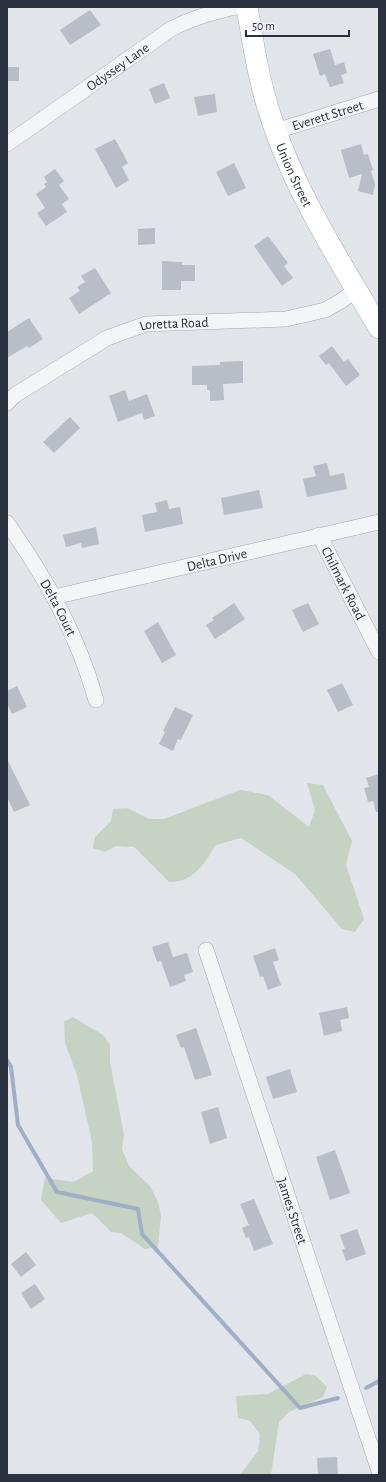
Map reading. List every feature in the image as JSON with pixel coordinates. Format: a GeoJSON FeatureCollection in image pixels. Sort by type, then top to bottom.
{"type":"FeatureCollection","features":[{"type":"Feature","properties":{"kind":"main road","name":"Union Street"},"geometry":{"type":"LineString","coordinates":[[247,7],[263,90],[276,131],[305,201],[379,328]]}},
{"type":"Feature","properties":{"kind":"street","name":"Odyssey Lane"},"geometry":{"type":"LineString","coordinates":[[7,144],[171,29],[189,20],[209,13],[236,7]]}},
{"type":"Feature","properties":{"kind":"street","name":"Everett Street"},"geometry":{"type":"LineString","coordinates":[[276,131],[379,99]]}},
{"type":"Feature","properties":{"kind":"street","name":"Loretta Road"},"geometry":{"type":"LineString","coordinates":[[7,403],[15,395],[107,338],[146,324],[286,319],[325,310],[356,290]]}},
{"type":"Feature","properties":{"kind":"street","name":"Delta Drive"},"geometry":{"type":"LineString","coordinates":[[54,597],[379,522]]}},
{"type":"Feature","properties":{"kind":"street","name":"Delta Court"},"geometry":{"type":"LineString","coordinates":[[7,523],[54,597],[80,649],[96,700]]}},
{"type":"Feature","properties":{"kind":"street","name":"Chilmark Road"},"geometry":{"type":"LineString","coordinates":[[319,536],[379,652]]}},
{"type":"Feature","properties":{"kind":"street","name":"James Street"},"geometry":{"type":"LineString","coordinates":[[206,950],[379,1471]]}},
{"type":"Feature","properties":{"kind":"green space"},"geometry":{"type":"Polygon","coordinates":[[[307,783],[323,785],[352,841],[346,865],[364,919],[355,932],[342,929],[295,874],[241,838],[216,845],[207,859],[192,875],[185,879],[169,882],[134,847],[116,846],[105,852],[93,848],[95,837],[111,821],[113,809],[127,808],[149,819],[164,819],[240,790],[268,795],[309,827],[315,810],[307,783]]]}},
{"type":"Feature","properties":{"kind":"green space"},"geometry":{"type":"Polygon","coordinates":[[[73,1017],[103,1035],[110,1044],[110,1062],[124,1135],[122,1149],[129,1166],[150,1186],[158,1202],[161,1215],[158,1247],[145,1249],[121,1233],[111,1232],[92,1213],[61,1223],[41,1200],[45,1178],[74,1182],[93,1171],[92,1142],[77,1075],[65,1043],[64,1022],[73,1017]]]}},
{"type":"Feature","properties":{"kind":"green space"},"geometry":{"type":"Polygon","coordinates":[[[306,1374],[316,1376],[327,1387],[323,1397],[289,1412],[279,1422],[271,1475],[240,1475],[258,1451],[260,1434],[250,1421],[238,1418],[236,1396],[268,1394],[306,1374]]]}},
{"type":"Feature","properties":{"kind":"building"},"geometry":{"type":"Polygon","coordinates":[[[90,10],[101,25],[70,45],[60,30],[90,10]]]}},
{"type":"Feature","properties":{"kind":"building"},"geometry":{"type":"Polygon","coordinates":[[[330,49],[335,65],[344,62],[347,73],[341,75],[344,83],[330,87],[325,74],[320,76],[313,54],[330,49]]]}},
{"type":"Feature","properties":{"kind":"building"},"geometry":{"type":"Polygon","coordinates":[[[7,67],[19,67],[19,81],[7,81],[7,67]]]}},
{"type":"Feature","properties":{"kind":"building"},"geometry":{"type":"Polygon","coordinates":[[[164,83],[170,98],[155,104],[149,89],[164,83]]]}},
{"type":"Feature","properties":{"kind":"building"},"geometry":{"type":"Polygon","coordinates":[[[215,94],[217,112],[198,116],[194,97],[215,94]]]}},
{"type":"Feature","properties":{"kind":"building"},"geometry":{"type":"Polygon","coordinates":[[[115,139],[128,163],[122,167],[129,180],[116,188],[95,149],[115,139]]]}},
{"type":"Feature","properties":{"kind":"building"},"geometry":{"type":"Polygon","coordinates":[[[361,144],[364,155],[368,154],[373,170],[371,171],[375,184],[373,195],[358,191],[362,174],[349,178],[341,150],[361,144]]]}},
{"type":"Feature","properties":{"kind":"building"},"geometry":{"type":"Polygon","coordinates":[[[234,163],[246,188],[228,196],[216,172],[234,163]]]}},
{"type":"Feature","properties":{"kind":"building"},"geometry":{"type":"Polygon","coordinates":[[[55,169],[64,181],[59,185],[69,199],[62,204],[67,212],[46,226],[37,213],[45,208],[36,194],[46,187],[44,184],[47,182],[44,177],[55,169]]]}},
{"type":"Feature","properties":{"kind":"building"},"geometry":{"type":"Polygon","coordinates":[[[155,228],[155,244],[138,245],[138,229],[155,228]]]}},
{"type":"Feature","properties":{"kind":"building"},"geometry":{"type":"Polygon","coordinates":[[[268,236],[288,263],[284,266],[293,278],[282,286],[254,246],[268,236]]]}},
{"type":"Feature","properties":{"kind":"building"},"geometry":{"type":"Polygon","coordinates":[[[162,261],[182,262],[182,265],[195,265],[195,281],[181,281],[181,290],[162,290],[162,261]]]}},
{"type":"Feature","properties":{"kind":"building"},"geometry":{"type":"Polygon","coordinates":[[[95,268],[111,293],[79,314],[69,298],[80,291],[77,287],[85,282],[81,276],[95,268]]]}},
{"type":"Feature","properties":{"kind":"building"},"geometry":{"type":"Polygon","coordinates":[[[29,318],[43,339],[29,348],[27,346],[7,358],[7,332],[29,318]]]}},
{"type":"Feature","properties":{"kind":"building"},"geometry":{"type":"Polygon","coordinates":[[[332,346],[344,362],[348,359],[360,375],[346,386],[329,363],[326,365],[319,356],[332,346]]]}},
{"type":"Feature","properties":{"kind":"building"},"geometry":{"type":"Polygon","coordinates":[[[243,361],[243,383],[223,384],[224,400],[210,401],[210,390],[207,390],[207,385],[192,385],[192,366],[220,365],[220,362],[243,361]]]}},
{"type":"Feature","properties":{"kind":"building"},"geometry":{"type":"Polygon","coordinates":[[[125,390],[129,401],[147,394],[155,416],[144,420],[142,413],[118,422],[109,396],[125,390]]]}},
{"type":"Feature","properties":{"kind":"building"},"geometry":{"type":"Polygon","coordinates":[[[70,417],[80,428],[54,453],[43,442],[70,417]]]}},
{"type":"Feature","properties":{"kind":"building"},"geometry":{"type":"Polygon","coordinates":[[[327,463],[330,476],[344,473],[347,489],[307,497],[303,479],[316,476],[313,466],[327,463]]]}},
{"type":"Feature","properties":{"kind":"building"},"geometry":{"type":"Polygon","coordinates":[[[259,490],[263,508],[224,515],[221,498],[259,490]]]}},
{"type":"Feature","properties":{"kind":"building"},"geometry":{"type":"Polygon","coordinates":[[[167,500],[169,509],[180,507],[183,524],[145,532],[142,515],[157,512],[155,503],[167,500]]]}},
{"type":"Feature","properties":{"kind":"building"},"geometry":{"type":"Polygon","coordinates":[[[96,527],[99,544],[82,548],[81,543],[66,547],[63,535],[96,527]]]}},
{"type":"Feature","properties":{"kind":"building"},"geometry":{"type":"Polygon","coordinates":[[[234,603],[245,619],[215,639],[206,625],[214,620],[212,618],[234,603]]]}},
{"type":"Feature","properties":{"kind":"building"},"geometry":{"type":"Polygon","coordinates":[[[308,603],[319,624],[303,632],[292,610],[308,603]]]}},
{"type":"Feature","properties":{"kind":"building"},"geometry":{"type":"Polygon","coordinates":[[[158,622],[176,655],[162,663],[144,631],[158,622]]]}},
{"type":"Feature","properties":{"kind":"building"},"geometry":{"type":"Polygon","coordinates":[[[342,683],[353,705],[338,712],[327,690],[342,683]]]}},
{"type":"Feature","properties":{"kind":"building"},"geometry":{"type":"Polygon","coordinates":[[[17,686],[27,707],[12,714],[7,703],[7,691],[17,686]]]}},
{"type":"Feature","properties":{"kind":"building"},"geometry":{"type":"Polygon","coordinates":[[[175,707],[193,715],[181,740],[178,739],[173,751],[159,744],[165,732],[163,731],[175,707]]]}},
{"type":"Feature","properties":{"kind":"building"},"geometry":{"type":"Polygon","coordinates":[[[7,759],[30,805],[14,812],[7,797],[7,759]]]}},
{"type":"Feature","properties":{"kind":"building"},"geometry":{"type":"Polygon","coordinates":[[[379,774],[379,812],[376,812],[373,801],[368,802],[364,788],[369,787],[366,778],[379,774]]]}},
{"type":"Feature","properties":{"kind":"building"},"geometry":{"type":"Polygon","coordinates":[[[168,942],[173,957],[187,953],[193,972],[184,975],[186,981],[170,987],[161,961],[157,962],[152,947],[168,942]]]}},
{"type":"Feature","properties":{"kind":"building"},"geometry":{"type":"Polygon","coordinates":[[[275,948],[279,960],[273,962],[281,985],[268,990],[263,976],[260,977],[253,956],[275,948]]]}},
{"type":"Feature","properties":{"kind":"building"},"geometry":{"type":"Polygon","coordinates":[[[347,1007],[349,1018],[340,1020],[342,1031],[324,1036],[319,1013],[347,1007]]]}},
{"type":"Feature","properties":{"kind":"building"},"geometry":{"type":"Polygon","coordinates":[[[196,1028],[212,1075],[195,1080],[184,1047],[181,1048],[176,1035],[196,1028]]]}},
{"type":"Feature","properties":{"kind":"building"},"geometry":{"type":"Polygon","coordinates":[[[290,1069],[297,1092],[273,1099],[266,1077],[290,1069]]]}},
{"type":"Feature","properties":{"kind":"building"},"geometry":{"type":"Polygon","coordinates":[[[218,1107],[227,1138],[210,1144],[201,1112],[218,1107]]]}},
{"type":"Feature","properties":{"kind":"building"},"geometry":{"type":"Polygon","coordinates":[[[335,1150],[350,1193],[330,1200],[316,1157],[335,1150]]]}},
{"type":"Feature","properties":{"kind":"building"},"geometry":{"type":"Polygon","coordinates":[[[254,1199],[273,1244],[254,1251],[249,1237],[246,1238],[242,1228],[249,1225],[240,1204],[254,1199]]]}},
{"type":"Feature","properties":{"kind":"building"},"geometry":{"type":"Polygon","coordinates":[[[357,1229],[366,1254],[346,1261],[342,1250],[345,1249],[340,1235],[357,1229]]]}},
{"type":"Feature","properties":{"kind":"building"},"geometry":{"type":"Polygon","coordinates":[[[26,1252],[36,1265],[21,1277],[11,1264],[26,1252]]]}},
{"type":"Feature","properties":{"kind":"building"},"geometry":{"type":"Polygon","coordinates":[[[35,1284],[45,1299],[31,1309],[21,1293],[35,1284]]]}},
{"type":"Feature","properties":{"kind":"building"},"geometry":{"type":"Polygon","coordinates":[[[337,1457],[338,1475],[318,1475],[317,1458],[337,1457]]]}},
{"type":"Feature","properties":{"kind":"waterway"},"geometry":{"type":"LineString","coordinates":[[7,1060],[11,1067],[18,1125],[57,1192],[138,1209],[142,1234],[300,1408],[338,1398]]}},
{"type":"Feature","properties":{"kind":"waterway"},"geometry":{"type":"LineString","coordinates":[[366,1388],[379,1381]]}}]}
